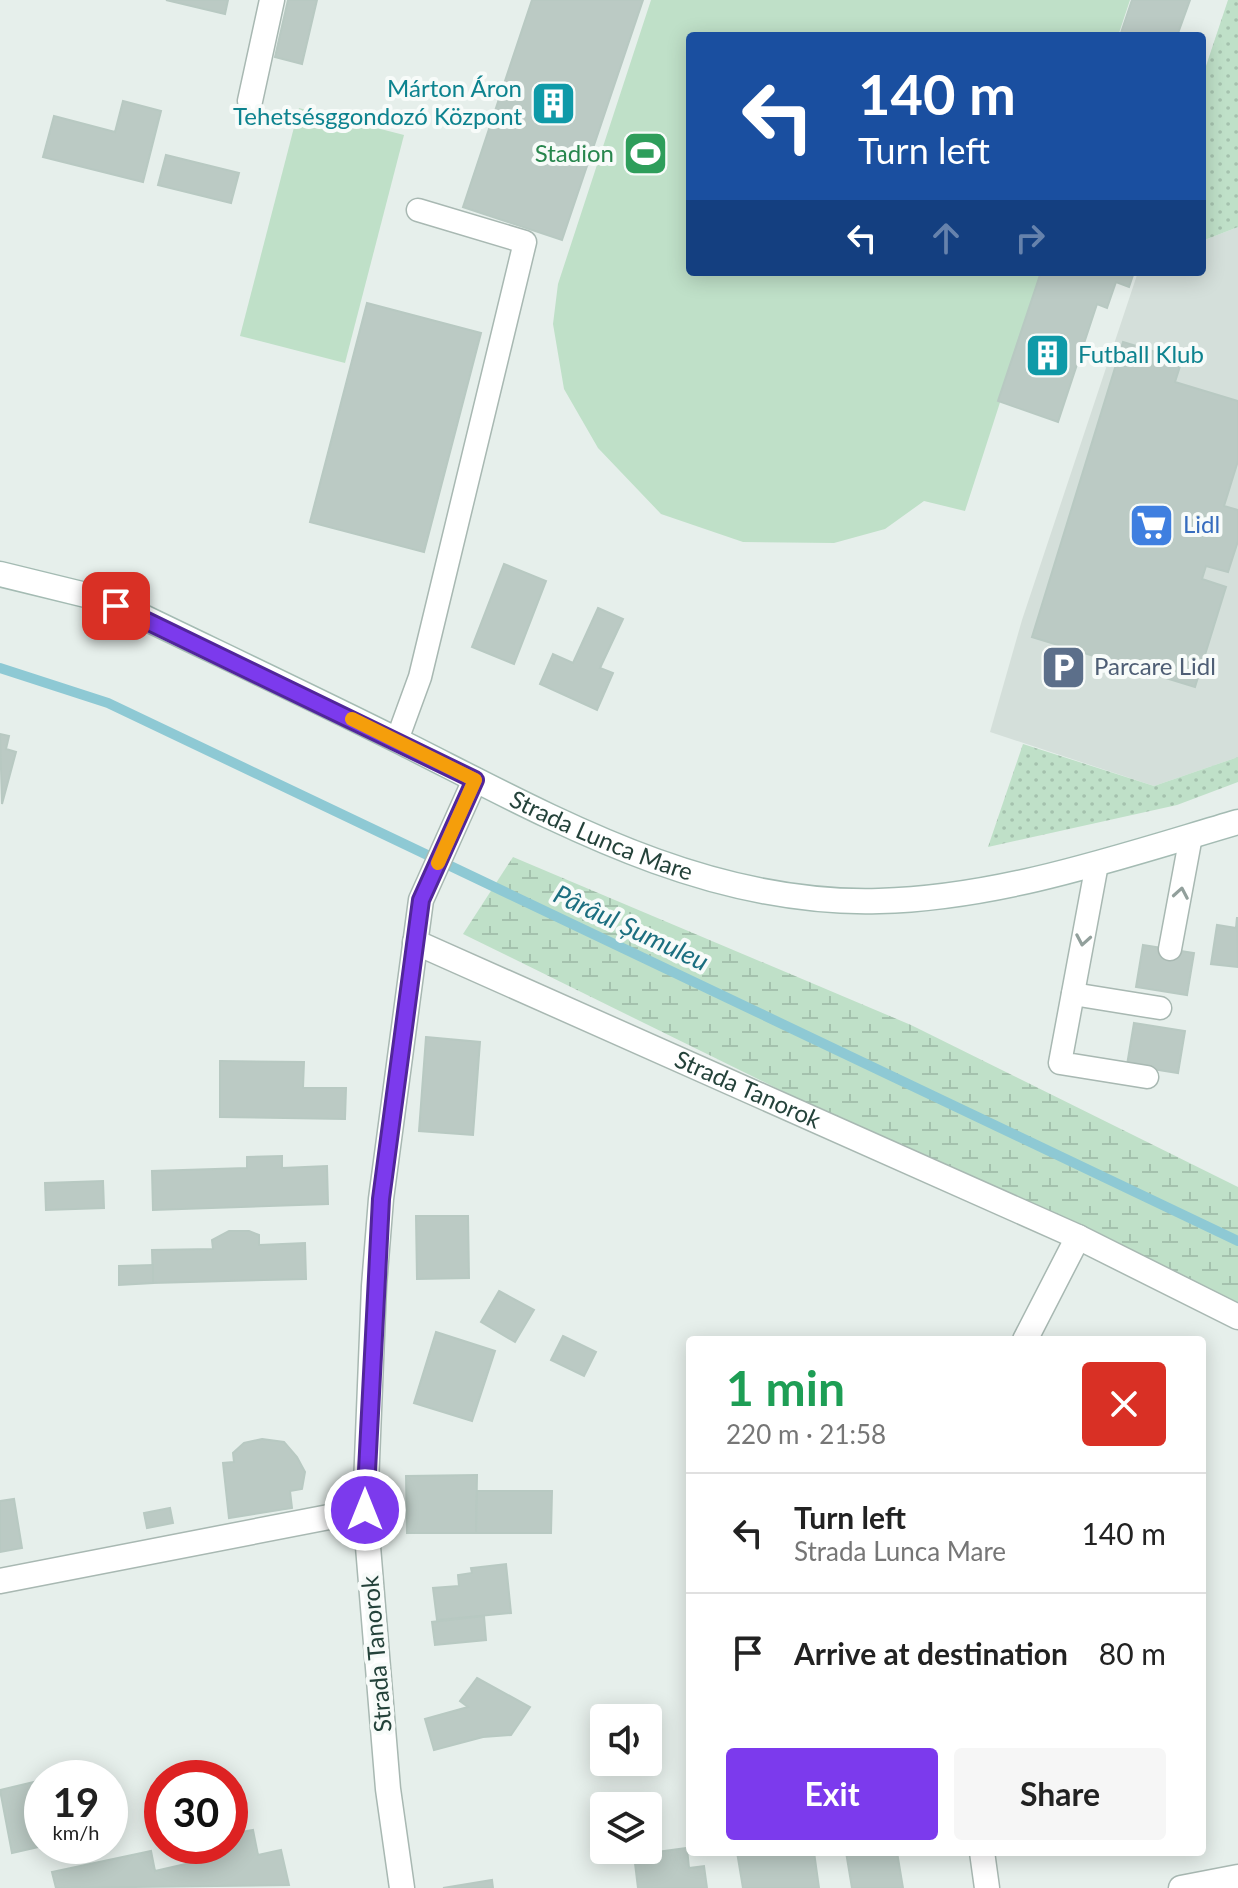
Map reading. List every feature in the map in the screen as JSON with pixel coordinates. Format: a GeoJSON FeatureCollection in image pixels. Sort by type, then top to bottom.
{"type":"FeatureCollection","features":[{"type":"Feature","properties":{"kind":"street"},"geometry":{"type":"LineString","coordinates":[[250,101],[272,0]]}},
{"type":"Feature","properties":{"kind":"street","name":"Strada Lunca Mare"},"geometry":{"type":"LineString","coordinates":[[0,574],[94,597],[137,614],[593,838],[702,878],[776,893],[841,901],[911,900],[960,893],[1097,864],[1238,822]]}},
{"type":"Feature","properties":{"kind":"street","name":"Strada Tanorok"},"geometry":{"type":"LineString","coordinates":[[402,1888],[388,1789],[365,1510],[381,1199],[421,900],[475,780]]}},
{"type":"Feature","properties":{"kind":"street","name":"Strada Tanorok"},"geometry":{"type":"LineString","coordinates":[[415,942],[1078,1237],[1238,1317]]}},
{"type":"Feature","properties":{"kind":"street"},"geometry":{"type":"LineString","coordinates":[[1027,1336],[1078,1237]]}},
{"type":"Feature","properties":{"kind":"street"},"geometry":{"type":"LineString","coordinates":[[0,1581],[365,1510]]}},
{"type":"Feature","properties":{"kind":"street"},"geometry":{"type":"LineString","coordinates":[[983,1856],[987,1888]]}},
{"type":"Feature","properties":{"kind":"street"},"geometry":{"type":"LineString","coordinates":[[1181,1888],[1238,1877]]}},
{"type":"Feature","properties":{"kind":"lane"},"geometry":{"type":"LineString","coordinates":[[397,740],[420,677],[525,242],[418,210]]}},
{"type":"Feature","properties":{"kind":"lane"},"geometry":{"type":"LineString","coordinates":[[1170,949],[1191,836]]}},
{"type":"Feature","properties":{"kind":"lane"},"geometry":{"type":"LineString","coordinates":[[1097,864],[1060,1063],[1147,1077]]}},
{"type":"Feature","properties":{"kind":"lane"},"geometry":{"type":"LineString","coordinates":[[1073,994],[1160,1008]]}},
{"type":"Feature","properties":{"kind":"shaded area"},"geometry":{"type":"Polygon","coordinates":[[[1238,227],[1238,757],[1154,786],[990,732],[1022,620],[1137,276],[1206,276],[1206,239],[1238,227]]]}},
{"type":"Feature","properties":{"kind":"green space","name":"Stadion"},"geometry":{"type":"Polygon","coordinates":[[[651,0],[1130,0],[1119,32],[686,32],[686,276],[1041,276],[965,511],[924,501],[885,529],[834,543],[743,542],[661,514],[598,448],[564,389],[553,324],[558,284],[651,0]]]}},
{"type":"Feature","properties":{"kind":"green space"},"geometry":{"type":"Polygon","coordinates":[[[1228,0],[1238,0],[1238,227],[1206,239],[1206,66],[1228,0]]]}},
{"type":"Feature","properties":{"kind":"green space"},"geometry":{"type":"Polygon","coordinates":[[[299,108],[404,135],[345,363],[240,336],[299,108]]]}},
{"type":"Feature","properties":{"kind":"green space"},"geometry":{"type":"Polygon","coordinates":[[[1023,744],[1154,786],[1238,757],[1238,782],[1177,805],[988,847],[1023,744]]]}},
{"type":"Feature","properties":{"kind":"green space"},"geometry":{"type":"Polygon","coordinates":[[[513,857],[911,1025],[1238,1187],[1238,1315],[463,934],[513,857]]]}},
{"type":"Feature","properties":{"kind":"building"},"geometry":{"type":"Polygon","coordinates":[[[166,0],[228,0],[225,14],[166,0]]]}},
{"type":"Feature","properties":{"kind":"building"},"geometry":{"type":"Polygon","coordinates":[[[288,0],[317,0],[302,64],[275,57],[288,0]]]}},
{"type":"Feature","properties":{"kind":"building","name":"Márton Áron Tehetsésggondozó Központ"},"geometry":{"type":"Polygon","coordinates":[[[532,0],[643,0],[562,240],[463,207],[532,0]]]}},
{"type":"Feature","properties":{"kind":"building"},"geometry":{"type":"Polygon","coordinates":[[[1132,0],[1190,0],[1178,32],[1121,32],[1132,0]]]}},
{"type":"Feature","properties":{"kind":"building"},"geometry":{"type":"Polygon","coordinates":[[[123,101],[161,111],[143,182],[43,157],[54,116],[115,132],[123,101]]]}},
{"type":"Feature","properties":{"kind":"building"},"geometry":{"type":"Polygon","coordinates":[[[166,155],[239,173],[231,203],[158,185],[166,155]]]}},
{"type":"Feature","properties":{"kind":"building","name":"Futball Klub"},"geometry":{"type":"Polygon","coordinates":[[[1040,276],[1133,276],[1129,287],[1116,282],[1107,308],[1097,304],[1058,422],[998,401],[1040,276]]]}},
{"type":"Feature","properties":{"kind":"building"},"geometry":{"type":"Polygon","coordinates":[[[367,303],[481,333],[424,552],[310,522],[367,303]]]}},
{"type":"Feature","properties":{"kind":"building","name":"Lidl"},"geometry":{"type":"Polygon","coordinates":[[[1123,342],[1182,360],[1175,382],[1238,401],[1238,461],[1224,506],[1238,510],[1238,541],[1228,572],[1206,566],[1202,579],[1226,587],[1195,687],[1032,637],[1123,342]]]}},
{"type":"Feature","properties":{"kind":"building"},"geometry":{"type":"Polygon","coordinates":[[[504,564],[546,581],[514,664],[472,647],[504,564]]]}},
{"type":"Feature","properties":{"kind":"building"},"geometry":{"type":"Polygon","coordinates":[[[598,608],[623,619],[600,668],[613,673],[597,710],[540,684],[553,654],[573,663],[598,608]]]}},
{"type":"Feature","properties":{"kind":"building"},"geometry":{"type":"Polygon","coordinates":[[[0,734],[9,736],[6,749],[16,752],[2,804],[0,734]]]}},
{"type":"Feature","properties":{"kind":"building"},"geometry":{"type":"Polygon","coordinates":[[[1237,917],[1238,967],[1211,964],[1217,925],[1236,928],[1237,917]]]}},
{"type":"Feature","properties":{"kind":"building"},"geometry":{"type":"Polygon","coordinates":[[[1143,945],[1194,953],[1187,995],[1136,987],[1143,945]]]}},
{"type":"Feature","properties":{"kind":"building"},"geometry":{"type":"Polygon","coordinates":[[[1134,1023],[1185,1031],[1178,1073],[1127,1065],[1134,1023]]]}},
{"type":"Feature","properties":{"kind":"building"},"geometry":{"type":"Polygon","coordinates":[[[426,1037],[480,1042],[473,1135],[419,1131],[426,1037]]]}},
{"type":"Feature","properties":{"kind":"building"},"geometry":{"type":"Polygon","coordinates":[[[220,1061],[304,1062],[303,1088],[346,1088],[345,1119],[220,1117],[220,1061]]]}},
{"type":"Feature","properties":{"kind":"building"},"geometry":{"type":"Polygon","coordinates":[[[282,1156],[282,1168],[327,1166],[328,1204],[153,1210],[152,1171],[247,1168],[247,1157],[282,1156]]]}},
{"type":"Feature","properties":{"kind":"building"},"geometry":{"type":"Polygon","coordinates":[[[103,1181],[104,1208],[46,1210],[45,1183],[103,1181]]]}},
{"type":"Feature","properties":{"kind":"building"},"geometry":{"type":"Polygon","coordinates":[[[416,1216],[468,1216],[469,1278],[417,1279],[416,1216]]]}},
{"type":"Feature","properties":{"kind":"building"},"geometry":{"type":"Polygon","coordinates":[[[229,1231],[249,1231],[259,1235],[259,1245],[305,1243],[306,1279],[153,1283],[152,1250],[213,1249],[212,1240],[229,1231]]]}},
{"type":"Feature","properties":{"kind":"building"},"geometry":{"type":"Polygon","coordinates":[[[153,1265],[153,1283],[119,1285],[119,1266],[153,1265]]]}},
{"type":"Feature","properties":{"kind":"building"},"geometry":{"type":"Polygon","coordinates":[[[499,1291],[534,1310],[515,1342],[481,1322],[499,1291]]]}},
{"type":"Feature","properties":{"kind":"building"},"geometry":{"type":"Polygon","coordinates":[[[436,1332],[495,1351],[472,1421],[414,1403],[436,1332]]]}},
{"type":"Feature","properties":{"kind":"building"},"geometry":{"type":"Polygon","coordinates":[[[563,1336],[596,1352],[584,1376],[551,1360],[563,1336]]]}},
{"type":"Feature","properties":{"kind":"building"},"geometry":{"type":"Polygon","coordinates":[[[262,1439],[284,1442],[297,1457],[305,1472],[302,1489],[290,1491],[292,1508],[229,1518],[223,1463],[234,1462],[233,1453],[244,1443],[262,1439]]]}},
{"type":"Feature","properties":{"kind":"building"},"geometry":{"type":"Polygon","coordinates":[[[477,1475],[476,1533],[407,1533],[406,1476],[477,1475]]]}},
{"type":"Feature","properties":{"kind":"building"},"geometry":{"type":"Polygon","coordinates":[[[477,1491],[552,1491],[551,1533],[476,1533],[477,1491]]]}},
{"type":"Feature","properties":{"kind":"building"},"geometry":{"type":"Polygon","coordinates":[[[14,1499],[22,1548],[0,1552],[0,1501],[14,1499]]]}},
{"type":"Feature","properties":{"kind":"building"},"geometry":{"type":"Polygon","coordinates":[[[170,1508],[173,1523],[147,1528],[144,1513],[170,1508]]]}},
{"type":"Feature","properties":{"kind":"building"},"geometry":{"type":"Polygon","coordinates":[[[506,1564],[511,1613],[437,1620],[433,1588],[459,1586],[458,1575],[472,1573],[471,1568],[506,1564]]]}},
{"type":"Feature","properties":{"kind":"building"},"geometry":{"type":"Polygon","coordinates":[[[484,1616],[486,1640],[435,1645],[432,1622],[484,1616]]]}},
{"type":"Feature","properties":{"kind":"building"},"geometry":{"type":"Polygon","coordinates":[[[477,1678],[530,1707],[511,1735],[483,1737],[434,1750],[425,1719],[468,1707],[460,1701],[477,1678]]]}},
{"type":"Feature","properties":{"kind":"building"},"geometry":{"type":"Polygon","coordinates":[[[24,1784],[24,1850],[12,1853],[0,1790],[24,1784]]]}},
{"type":"Feature","properties":{"kind":"building"},"geometry":{"type":"Polygon","coordinates":[[[253,1830],[258,1855],[281,1850],[289,1885],[56,1888],[52,1872],[90,1864],[128,1864],[128,1856],[144,1852],[144,1864],[154,1864],[155,1871],[186,1864],[248,1864],[248,1831],[253,1830]]]}},
{"type":"Feature","properties":{"kind":"building"},"geometry":{"type":"Polygon","coordinates":[[[686,1848],[689,1868],[704,1866],[707,1888],[638,1888],[635,1864],[662,1864],[662,1851],[686,1848]]]}},
{"type":"Feature","properties":{"kind":"building"},"geometry":{"type":"Polygon","coordinates":[[[738,1856],[815,1856],[819,1888],[743,1888],[738,1856]]]}},
{"type":"Feature","properties":{"kind":"building"},"geometry":{"type":"Polygon","coordinates":[[[847,1856],[898,1856],[903,1888],[852,1888],[847,1856]]]}},
{"type":"Feature","properties":{"kind":"building"},"geometry":{"type":"Polygon","coordinates":[[[492,1880],[493,1888],[443,1888],[492,1880]]]}},
{"type":"Feature","properties":{"kind":"waterway","name":"Pârâul Șumuleu"},"geometry":{"type":"LineString","coordinates":[[0,668],[108,703],[1238,1241]]}},
{"type":"Feature","properties":{"kind":"slow traffic"},"geometry":{"type":"LineString","coordinates":[[352,719],[475,780],[438,863]]}},
{"type":"Feature","properties":{"kind":"place","name":"Márton Áron Tehetsésggondozó Központ"},"geometry":{"type":"Point","coordinates":[553,103]}},
{"type":"Feature","properties":{"kind":"place","name":"Stadion"},"geometry":{"type":"Point","coordinates":[645,154]}},
{"type":"Feature","properties":{"kind":"place","name":"Futball Klub"},"geometry":{"type":"Point","coordinates":[1047,355]}},
{"type":"Feature","properties":{"kind":"place","name":"Lidl"},"geometry":{"type":"Point","coordinates":[1152,525]}},
{"type":"Feature","properties":{"kind":"place","name":"Parcare Lidl"},"geometry":{"type":"Point","coordinates":[1063,667]}},
{"type":"Feature","properties":{"kind":"route"},"geometry":{"type":"LineString","coordinates":[[116,606],[475,780],[421,900],[381,1199],[365,1458],[365,1510]]}}]}
